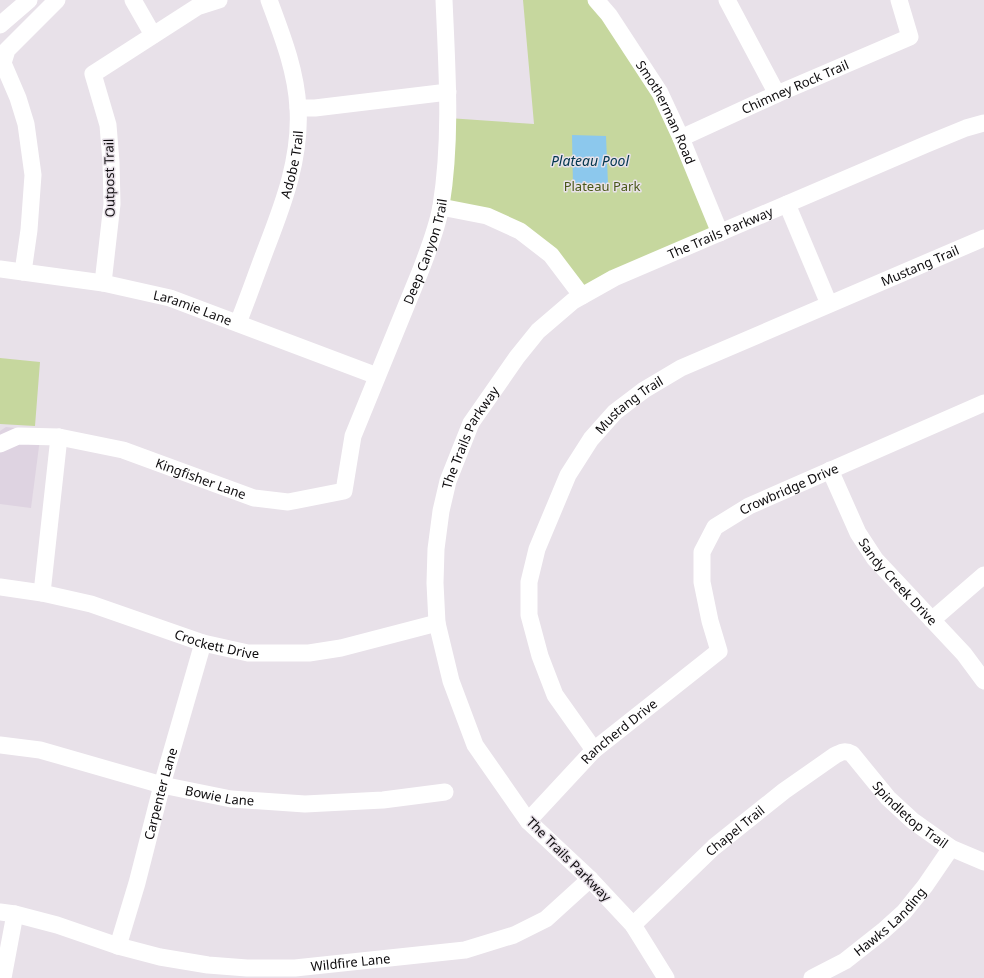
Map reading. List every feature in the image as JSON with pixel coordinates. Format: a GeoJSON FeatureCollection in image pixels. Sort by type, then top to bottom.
{"type":"FeatureCollection","features":[{"type":"Feature","properties":{"kind":"street"},"geometry":{"type":"LineString","coordinates":[[0,25],[28,0]]}},
{"type":"Feature","properties":{"kind":"street"},"geometry":{"type":"LineString","coordinates":[[23,272],[29,230],[33,175],[26,124],[18,98],[3,63],[7,50],[57,0]]}},
{"type":"Feature","properties":{"kind":"street"},"geometry":{"type":"LineString","coordinates":[[133,0],[153,35],[197,7],[219,0]]}},
{"type":"Feature","properties":{"kind":"street","name":"Adobe Trail"},"geometry":{"type":"LineString","coordinates":[[238,323],[281,211],[291,176],[297,143],[298,108],[290,56],[270,0]]}},
{"type":"Feature","properties":{"kind":"street","name":"Deep Canyon Trail"},"geometry":{"type":"LineString","coordinates":[[344,491],[353,436],[425,259],[441,207],[447,151],[448,92],[444,0]]}},
{"type":"Feature","properties":{"kind":"street","name":"Smotherman Road"},"geometry":{"type":"LineString","coordinates":[[596,0],[608,15],[660,93],[681,138],[720,233]]}},
{"type":"Feature","properties":{"kind":"street"},"geometry":{"type":"LineString","coordinates":[[726,0],[777,94]]}},
{"type":"Feature","properties":{"kind":"street","name":"Chimney Rock Trail"},"geometry":{"type":"LineString","coordinates":[[681,138],[777,94],[910,37],[899,0]]}},
{"type":"Feature","properties":{"kind":"street","name":"Outpost Trail"},"geometry":{"type":"LineString","coordinates":[[103,283],[112,204],[111,162],[108,125],[93,74],[153,35]]}},
{"type":"Feature","properties":{"kind":"street"},"geometry":{"type":"LineString","coordinates":[[298,108],[316,108],[448,92]]}},
{"type":"Feature","properties":{"kind":"street","name":"The Trails Parkway"},"geometry":{"type":"LineString","coordinates":[[666,978],[633,925],[590,879],[528,821],[475,745],[451,681],[438,623],[435,583],[436,549],[441,511],[448,481],[460,447],[471,423],[517,357],[538,331],[573,301],[614,278],[927,144],[966,128],[984,123]]}},
{"type":"Feature","properties":{"kind":"street"},"geometry":{"type":"LineString","coordinates":[[787,204],[829,304]]}},
{"type":"Feature","properties":{"kind":"street"},"geometry":{"type":"LineString","coordinates":[[441,207],[487,216],[520,232],[551,255],[582,296]]}},
{"type":"Feature","properties":{"kind":"street","name":"Mustang Trail"},"geometry":{"type":"LineString","coordinates":[[594,750],[555,695],[540,656],[529,615],[529,582],[537,549],[568,475],[591,439],[615,412],[644,390],[681,368],[984,238]]}},
{"type":"Feature","properties":{"kind":"street","name":"Laramie Lane"},"geometry":{"type":"LineString","coordinates":[[0,269],[103,283],[170,298],[377,376]]}},
{"type":"Feature","properties":{"kind":"street","name":"Crowbridge Drive"},"geometry":{"type":"LineString","coordinates":[[719,651],[710,621],[702,582],[702,552],[715,527],[749,506],[984,403]]}},
{"type":"Feature","properties":{"kind":"street","name":"Kingfisher Lane"},"geometry":{"type":"LineString","coordinates":[[0,444],[18,436],[60,437],[123,450],[254,498],[288,502],[344,491]]}},
{"type":"Feature","properties":{"kind":"street"},"geometry":{"type":"LineString","coordinates":[[42,593],[60,437]]}},
{"type":"Feature","properties":{"kind":"street","name":"Sandy Creek Drive"},"geometry":{"type":"LineString","coordinates":[[830,470],[858,533],[875,560],[964,654],[984,681]]}},
{"type":"Feature","properties":{"kind":"street"},"geometry":{"type":"LineString","coordinates":[[932,620],[984,575]]}},
{"type":"Feature","properties":{"kind":"street","name":"Crockett Drive"},"geometry":{"type":"LineString","coordinates":[[0,587],[42,593],[91,604],[203,643],[248,653],[309,653],[341,648],[438,623]]}},
{"type":"Feature","properties":{"kind":"street","name":"Carpenter Lane"},"geometry":{"type":"LineString","coordinates":[[118,946],[137,883],[162,785],[203,643]]}},
{"type":"Feature","properties":{"kind":"street","name":"Rancherd Drive"},"geometry":{"type":"LineString","coordinates":[[528,821],[594,750],[719,651]]}},
{"type":"Feature","properties":{"kind":"street","name":"Bowie Lane"},"geometry":{"type":"LineString","coordinates":[[0,745],[40,750],[162,785],[231,799],[305,804],[383,800],[445,792]]}},
{"type":"Feature","properties":{"kind":"street","name":"Chapel Trail"},"geometry":{"type":"LineString","coordinates":[[633,925],[714,847],[784,791],[834,756],[841,752],[848,752]]}},
{"type":"Feature","properties":{"kind":"street","name":"Spindletop Trail"},"geometry":{"type":"LineString","coordinates":[[848,752],[852,754],[888,798],[913,821],[951,848],[984,862]]}},
{"type":"Feature","properties":{"kind":"street","name":"Hawks Landing"},"geometry":{"type":"LineString","coordinates":[[812,978],[845,961],[904,912],[925,886],[951,848]]}},
{"type":"Feature","properties":{"kind":"street","name":"Wildfire Lane"},"geometry":{"type":"LineString","coordinates":[[8,913],[57,925],[118,946],[160,957],[247,968],[295,968],[465,950],[514,935],[546,919],[590,879]]}},
{"type":"Feature","properties":{"kind":"street"},"geometry":{"type":"LineString","coordinates":[[3,978],[8,913]]}},
{"type":"Feature","properties":{"kind":"shaded area"},"geometry":{"type":"Polygon","coordinates":[[[6,427],[41,431],[31,508],[0,504],[0,431],[6,427]]]}},
{"type":"Feature","properties":{"kind":"green space","name":"Plateau Park"},"geometry":{"type":"Polygon","coordinates":[[[523,0],[596,0],[660,93],[720,233],[582,296],[520,231],[441,207],[448,118],[534,124],[523,0]]]}},
{"type":"Feature","properties":{"kind":"green space"},"geometry":{"type":"Polygon","coordinates":[[[0,358],[40,362],[35,426],[0,424],[0,358]]]}},
{"type":"Feature","properties":{"kind":"water","name":"Plateau Pool"},"geometry":{"type":"Polygon","coordinates":[[[572,135],[606,136],[608,184],[573,186],[572,135]]]}}]}
